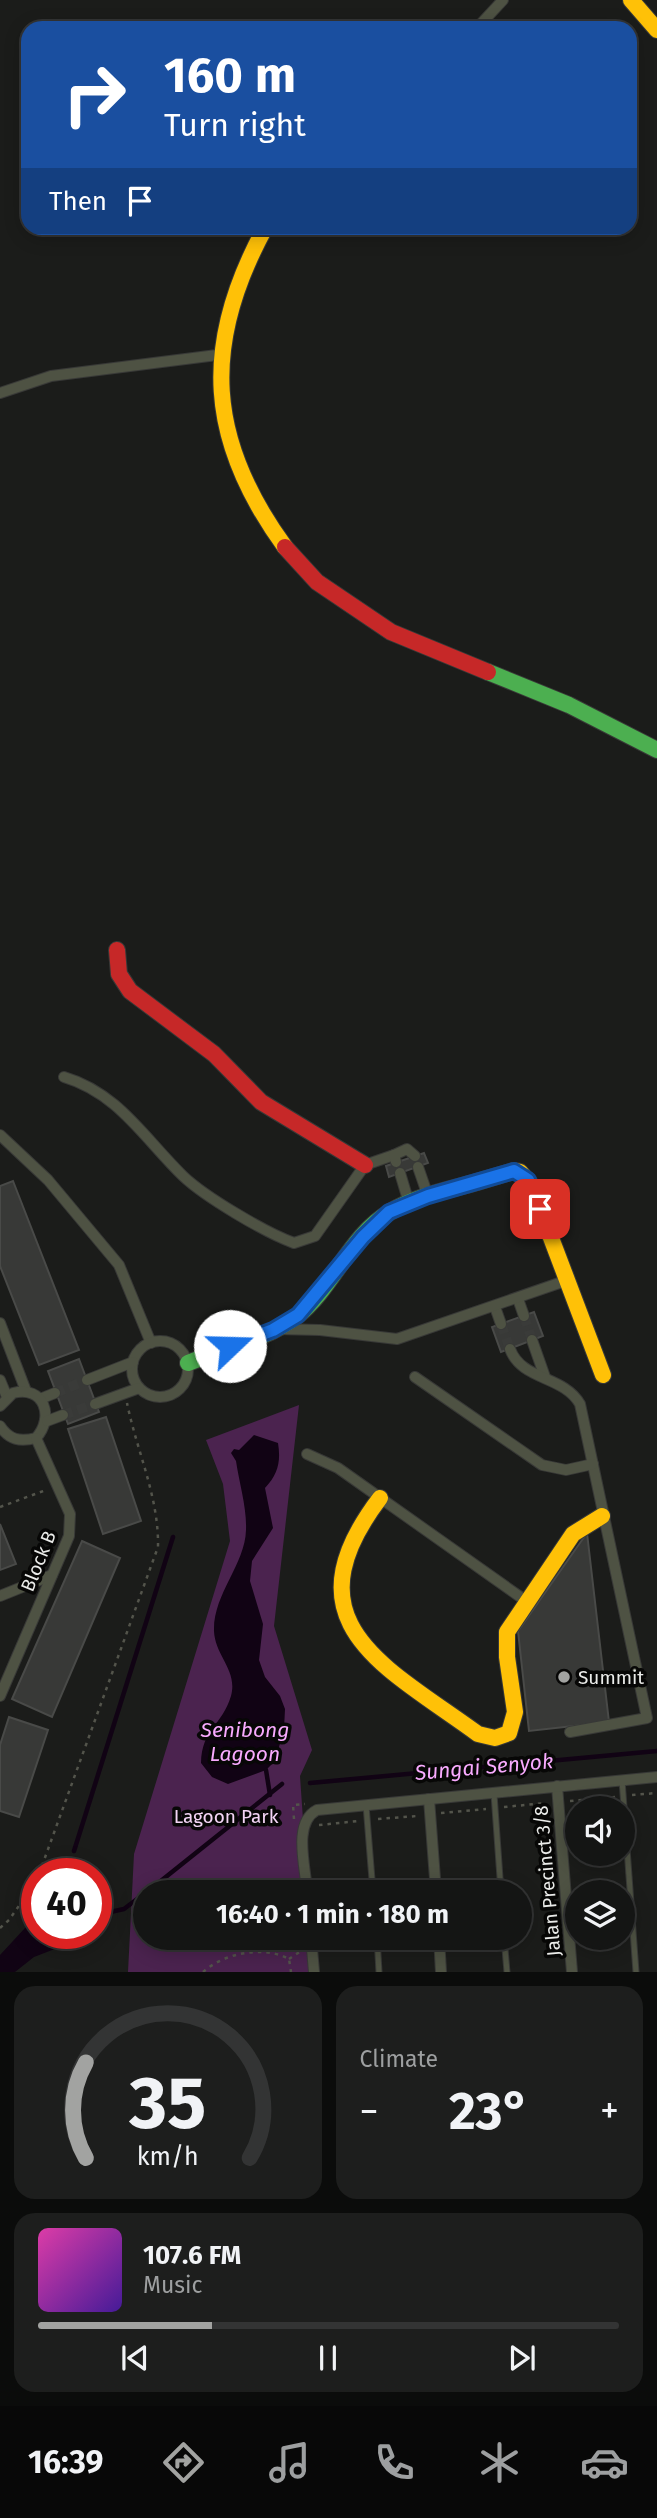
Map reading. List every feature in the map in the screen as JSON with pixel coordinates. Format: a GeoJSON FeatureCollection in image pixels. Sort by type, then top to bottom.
{"type":"FeatureCollection","features":[{"type":"Feature","properties":{"kind":"main road"},"geometry":{"type":"LineString","coordinates":[[631,0],[657,30]]}},
{"type":"Feature","properties":{"kind":"main road"},"geometry":{"type":"LineString","coordinates":[[261,235],[249,257],[234,300],[219,374],[220,410],[230,446],[265,519],[317,582],[391,632],[569,705],[657,750]]}},
{"type":"Feature","properties":{"kind":"main road"},"geometry":{"type":"LineString","coordinates":[[117,950],[118,974],[130,991],[214,1054],[261,1102],[365,1165]]}},
{"type":"Feature","properties":{"kind":"main road"},"geometry":{"type":"LineString","coordinates":[[188,1363],[273,1330],[307,1307],[363,1237],[389,1212],[428,1196],[508,1171],[520,1172],[531,1185],[565,1282],[603,1375]]}},
{"type":"Feature","properties":{"kind":"main road"},"geometry":{"type":"LineString","coordinates":[[380,1498],[358,1527],[348,1548],[342,1596],[348,1625],[369,1654],[478,1734],[502,1737],[514,1727],[516,1718],[506,1639],[512,1622],[573,1534],[602,1516]]}},
{"type":"Feature","properties":{"kind":"street"},"geometry":{"type":"LineString","coordinates":[[484,21],[503,0]]}},
{"type":"Feature","properties":{"kind":"street"},"geometry":{"type":"LineString","coordinates":[[0,393],[51,376],[225,354]]}},
{"type":"Feature","properties":{"kind":"street"},"geometry":{"type":"LineString","coordinates":[[64,1077],[88,1084],[109,1098],[199,1189],[294,1243],[315,1236],[365,1165],[397,1163]]}},
{"type":"Feature","properties":{"kind":"street"},"geometry":{"type":"LineString","coordinates":[[0,1135],[48,1180],[119,1265],[151,1343]]}},
{"type":"Feature","properties":{"kind":"street"},"geometry":{"type":"LineString","coordinates":[[397,1163],[407,1149],[416,1161],[428,1196]]}},
{"type":"Feature","properties":{"kind":"street"},"geometry":{"type":"LineString","coordinates":[[397,1163],[409,1203]]}},
{"type":"Feature","properties":{"kind":"street"},"geometry":{"type":"LineString","coordinates":[[273,1330],[302,1329],[397,1339],[565,1282]]}},
{"type":"Feature","properties":{"kind":"street"},"geometry":{"type":"LineString","coordinates":[[518,1299],[524,1316]]}},
{"type":"Feature","properties":{"kind":"street"},"geometry":{"type":"LineString","coordinates":[[495,1307],[501,1324]]}},
{"type":"Feature","properties":{"kind":"street"},"geometry":{"type":"LineString","coordinates":[[0,1323],[26,1391],[40,1399],[47,1413],[47,1421],[36,1438],[18,1440],[4,1433],[0,1426]]}},
{"type":"Feature","properties":{"kind":"street"},"geometry":{"type":"LineString","coordinates":[[532,1340],[545,1377]]}},
{"type":"Feature","properties":{"kind":"street"},"geometry":{"type":"LineString","coordinates":[[151,1343],[169,1343],[184,1354],[188,1363],[186,1381],[173,1394],[155,1397],[139,1388],[132,1371],[133,1362],[136,1353],[151,1343]]}},
{"type":"Feature","properties":{"kind":"street"},"geometry":{"type":"LineString","coordinates":[[510,1349],[520,1367],[570,1391],[580,1404],[647,1718],[570,1732]]}},
{"type":"Feature","properties":{"kind":"street"},"geometry":{"type":"LineString","coordinates":[[87,1380],[133,1362]]}},
{"type":"Feature","properties":{"kind":"street"},"geometry":{"type":"LineString","coordinates":[[415,1377],[542,1465],[566,1470],[593,1465]]}},
{"type":"Feature","properties":{"kind":"street"},"geometry":{"type":"LineString","coordinates":[[0,1380],[3,1401],[26,1391]]}},
{"type":"Feature","properties":{"kind":"street"},"geometry":{"type":"LineString","coordinates":[[95,1404],[139,1388]]}},
{"type":"Feature","properties":{"kind":"street"},"geometry":{"type":"LineString","coordinates":[[40,1399],[55,1393]]}},
{"type":"Feature","properties":{"kind":"street"},"geometry":{"type":"LineString","coordinates":[[47,1421],[64,1415]]}},
{"type":"Feature","properties":{"kind":"street","name":"Block B"},"geometry":{"type":"LineString","coordinates":[[0,1696],[69,1536],[70,1514],[36,1438]]}},
{"type":"Feature","properties":{"kind":"street"},"geometry":{"type":"LineString","coordinates":[[307,1454],[338,1468],[526,1601]]}},
{"type":"Feature","properties":{"kind":"street"},"geometry":{"type":"LineString","coordinates":[[0,1596],[51,1575]]}},
{"type":"Feature","properties":{"kind":"street"},"geometry":{"type":"LineString","coordinates":[[306,1880],[303,1828],[306,1818],[317,1810],[657,1777]]}},
{"type":"Feature","properties":{"kind":"street","name":"Jalan Precinct 3/8"},"geometry":{"type":"LineString","coordinates":[[557,1786],[572,1972]]}},
{"type":"Feature","properties":{"kind":"street"},"geometry":{"type":"LineString","coordinates":[[429,1799],[435,1880]]}},
{"type":"Feature","properties":{"kind":"street"},"geometry":{"type":"LineString","coordinates":[[312,1950],[314,1972]]}},
{"type":"Feature","properties":{"kind":"street"},"geometry":{"type":"LineString","coordinates":[[440,1950],[441,1972]]}},
{"type":"Feature","properties":{"kind":"lane"},"geometry":{"type":"LineString","coordinates":[[622,1780],[623,1796]]}},
{"type":"Feature","properties":{"kind":"lane"},"geometry":{"type":"LineString","coordinates":[[494,1793],[500,1880]]}},
{"type":"Feature","properties":{"kind":"lane"},"geometry":{"type":"LineString","coordinates":[[366,1805],[372,1880]]}},
{"type":"Feature","properties":{"kind":"lane"},"geometry":{"type":"LineString","coordinates":[[628,1866],[636,1972]]}},
{"type":"Feature","properties":{"kind":"lane"},"geometry":{"type":"LineString","coordinates":[[377,1950],[379,1972]]}},
{"type":"Feature","properties":{"kind":"lane"},"geometry":{"type":"LineString","coordinates":[[505,1950],[507,1972]]}},
{"type":"Feature","properties":{"kind":"path"},"geometry":{"type":"LineString","coordinates":[[45,1858],[158,1547],[159,1522],[125,1393]]}},
{"type":"Feature","properties":{"kind":"path"},"geometry":{"type":"LineString","coordinates":[[0,1507],[58,1487]]}},
{"type":"Feature","properties":{"kind":"path"},"geometry":{"type":"LineString","coordinates":[[623,1796],[657,1793]]}},
{"type":"Feature","properties":{"kind":"path"},"geometry":{"type":"LineString","coordinates":[[303,1828],[565,1801]]}},
{"type":"Feature","properties":{"kind":"path"},"geometry":{"type":"LineString","coordinates":[[0,1928],[21,1903]]}},
{"type":"Feature","properties":{"kind":"path"},"geometry":{"type":"LineString","coordinates":[[289,1959],[302,1950]]}},
{"type":"Feature","properties":{"kind":"path"},"geometry":{"type":"LineString","coordinates":[[202,1972],[243,1953],[275,1951],[289,1959]]}},
{"type":"Feature","properties":{"kind":"path"},"geometry":{"type":"LineString","coordinates":[[289,1959],[291,1972]]}},
{"type":"Feature","properties":{"kind":"green space","name":"Lagoon Park"},"geometry":{"type":"Polygon","coordinates":[[[299,1405],[274,1626],[312,1750],[300,1776],[307,1880],[133,1880],[133,1950],[313,1950],[314,1972],[128,1972],[134,1854],[230,1541],[223,1484],[206,1440],[299,1405]]]}},
{"type":"Feature","properties":{"kind":"water","name":"Senibong Lagoon"},"geometry":{"type":"Polygon","coordinates":[[[254,1435],[278,1443],[279,1450],[276,1473],[265,1488],[273,1528],[252,1561],[250,1581],[263,1624],[259,1660],[265,1677],[280,1696],[285,1709],[284,1729],[275,1761],[266,1770],[228,1784],[212,1777],[201,1763],[205,1742],[227,1706],[232,1687],[214,1631],[218,1605],[240,1555],[246,1530],[236,1461],[231,1453],[234,1449],[239,1450],[254,1435]]]}},
{"type":"Feature","properties":{"kind":"water"},"geometry":{"type":"Polygon","coordinates":[[[21,1932],[21,1949],[55,1949],[34,1957],[15,1972],[0,1972],[0,1955],[21,1932]]]}},
{"type":"Feature","properties":{"kind":"building"},"geometry":{"type":"Polygon","coordinates":[[[424,1153],[428,1163],[389,1177],[386,1166],[424,1153]]]}},
{"type":"Feature","properties":{"kind":"building"},"geometry":{"type":"Polygon","coordinates":[[[13,1181],[79,1350],[39,1365],[0,1266],[0,1186],[13,1181]]]}},
{"type":"Feature","properties":{"kind":"building"},"geometry":{"type":"Polygon","coordinates":[[[534,1312],[543,1336],[501,1352],[492,1327],[534,1312]]]}},
{"type":"Feature","properties":{"kind":"building"},"geometry":{"type":"Polygon","coordinates":[[[79,1359],[99,1412],[68,1424],[48,1371],[79,1359]]]}},
{"type":"Feature","properties":{"kind":"building"},"geometry":{"type":"Polygon","coordinates":[[[106,1417],[141,1521],[103,1534],[68,1429],[106,1417]]]}},
{"type":"Feature","properties":{"kind":"building"},"geometry":{"type":"Polygon","coordinates":[[[0,1524],[16,1564],[0,1570],[0,1524]]]}},
{"type":"Feature","properties":{"kind":"building","name":"Summit"},"geometry":{"type":"Polygon","coordinates":[[[587,1533],[609,1722],[529,1731],[518,1631],[587,1533]]]}},
{"type":"Feature","properties":{"kind":"building"},"geometry":{"type":"Polygon","coordinates":[[[82,1541],[120,1558],[52,1717],[12,1699],[82,1541]]]}},
{"type":"Feature","properties":{"kind":"building"},"geometry":{"type":"Polygon","coordinates":[[[9,1717],[48,1730],[19,1817],[0,1811],[0,1745],[9,1717]]]}},
{"type":"Feature","properties":{"kind":"waterway","name":"Sungai Senyok"},"geometry":{"type":"LineString","coordinates":[[74,1851],[173,1537]]}},
{"type":"Feature","properties":{"kind":"waterway","name":"Sungai Senyok"},"geometry":{"type":"LineString","coordinates":[[310,1783],[657,1751]]}},
{"type":"Feature","properties":{"kind":"waterway"},"geometry":{"type":"LineString","coordinates":[[266,1770],[270,1795]]}},
{"type":"Feature","properties":{"kind":"waterway","name":"Sungai Senyok"},"geometry":{"type":"LineString","coordinates":[[162,1880],[282,1784]]}},
{"type":"Feature","properties":{"kind":"waterway","name":"Sungai Senyok"},"geometry":{"type":"LineString","coordinates":[[112,1912],[124,1909],[133,1902]]}},
{"type":"Feature","properties":{"kind":"tunnel"},"geometry":{"type":"LineString","coordinates":[[524,1316],[532,1340]]}},
{"type":"Feature","properties":{"kind":"tunnel"},"geometry":{"type":"LineString","coordinates":[[501,1324],[510,1349]]}},
{"type":"Feature","properties":{"kind":"tunnel"},"geometry":{"type":"LineString","coordinates":[[55,1393],[87,1380]]}},
{"type":"Feature","properties":{"kind":"tunnel"},"geometry":{"type":"LineString","coordinates":[[63,1415],[95,1404]]}},
{"type":"Feature","properties":{"kind":"traffic: fast"},"geometry":{"type":"LineString","coordinates":[[488,672],[569,705],[657,750]]}},
{"type":"Feature","properties":{"kind":"traffic: fast"},"geometry":{"type":"LineString","coordinates":[[188,1363],[259,1337],[297,1316],[321,1291],[364,1234],[390,1212],[422,1198],[477,1182]]}},
{"type":"Feature","properties":{"kind":"traffic: slow"},"geometry":{"type":"LineString","coordinates":[[631,0],[657,30]]}},
{"type":"Feature","properties":{"kind":"traffic: slow"},"geometry":{"type":"LineString","coordinates":[[262,235],[244,271],[230,312],[223,352],[222,391],[228,430],[240,468],[259,507],[285,547]]}},
{"type":"Feature","properties":{"kind":"traffic: slow"},"geometry":{"type":"LineString","coordinates":[[477,1182],[514,1171],[520,1172],[531,1185],[603,1375]]}},
{"type":"Feature","properties":{"kind":"traffic: slow"},"geometry":{"type":"LineString","coordinates":[[380,1498],[353,1541],[342,1578],[345,1610],[358,1637],[381,1662],[478,1734],[495,1738],[509,1733],[515,1712],[507,1657],[507,1632],[573,1534],[602,1516]]}},
{"type":"Feature","properties":{"kind":"traffic: jam"},"geometry":{"type":"LineString","coordinates":[[285,547],[317,582],[391,632],[488,672]]}},
{"type":"Feature","properties":{"kind":"traffic: jam"},"geometry":{"type":"LineString","coordinates":[[117,950],[119,974],[130,991],[214,1054],[261,1102],[365,1165]]}},
{"type":"Feature","properties":{"kind":"place","name":"Summit"},"geometry":{"type":"Point","coordinates":[564,1677]}},
{"type":"Feature","properties":{"kind":"route"},"geometry":{"type":"LineString","coordinates":[[230,1346],[273,1330],[298,1315],[363,1237],[389,1212],[409,1203],[514,1171],[520,1172],[528,1180],[540,1209]]}}]}
